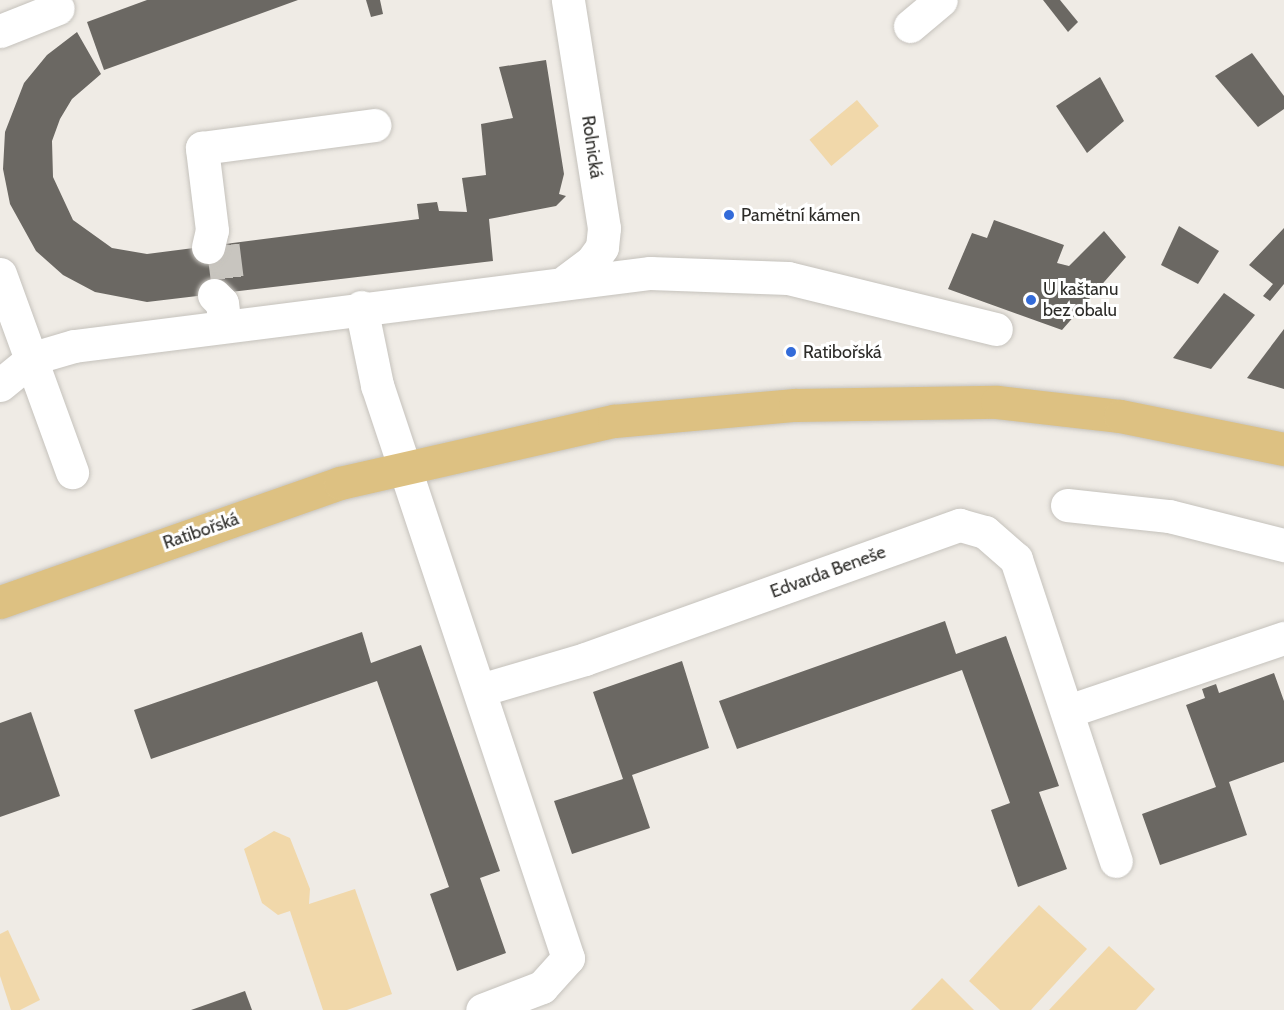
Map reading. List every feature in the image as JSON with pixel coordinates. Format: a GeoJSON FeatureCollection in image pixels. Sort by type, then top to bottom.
{"type":"FeatureCollection","features":[{"type":"Feature","properties":{"kind":"main road","name":"Ratibořská"},"geometry":{"type":"LineString","coordinates":[[0,602],[340,483],[404,466],[614,421],[858,402],[997,402],[1064,409],[1284,448]]}},
{"type":"Feature","properties":{"kind":"street","name":"Rolnická"},"geometry":{"type":"LineString","coordinates":[[567,280],[592,261],[602,247],[604,228],[568,0]]}},
{"type":"Feature","properties":{"kind":"street"},"geometry":{"type":"LineString","coordinates":[[910,26],[941,0]]}},
{"type":"Feature","properties":{"kind":"street"},"geometry":{"type":"LineString","coordinates":[[0,31],[58,8]]}},
{"type":"Feature","properties":{"kind":"street"},"geometry":{"type":"LineString","coordinates":[[214,241],[202,148],[374,125]]}},
{"type":"Feature","properties":{"kind":"street"},"geometry":{"type":"LineString","coordinates":[[0,385],[33,358],[222,304],[361,307],[567,280],[684,272],[788,278],[996,329]]}},
{"type":"Feature","properties":{"kind":"street"},"geometry":{"type":"LineString","coordinates":[[0,274],[33,358],[72,472]]}},
{"type":"Feature","properties":{"kind":"street"},"geometry":{"type":"LineString","coordinates":[[361,307],[377,385],[568,958],[542,987],[482,1010]]}},
{"type":"Feature","properties":{"kind":"street"},"geometry":{"type":"LineString","coordinates":[[1067,505],[1169,516],[1284,545]]}},
{"type":"Feature","properties":{"kind":"street","name":"Edvarda Beneše"},"geometry":{"type":"LineString","coordinates":[[480,690],[585,659],[960,525],[985,532],[1016,559],[1116,861]]}},
{"type":"Feature","properties":{"kind":"street"},"geometry":{"type":"LineString","coordinates":[[1068,711],[1284,638]]}},
{"type":"Feature","properties":{"kind":"shaded area"},"geometry":{"type":"Polygon","coordinates":[[[857,100],[879,126],[831,166],[810,140],[857,100]]]}},
{"type":"Feature","properties":{"kind":"shaded area"},"geometry":{"type":"Polygon","coordinates":[[[274,831],[290,838],[310,889],[309,904],[355,889],[392,994],[347,1010],[323,1010],[290,911],[278,915],[262,903],[244,849],[274,831]]]}},
{"type":"Feature","properties":{"kind":"shaded area"},"geometry":{"type":"Polygon","coordinates":[[[1039,905],[1087,949],[1031,1010],[1000,1010],[969,981],[1039,905]]]}},
{"type":"Feature","properties":{"kind":"shaded area"},"geometry":{"type":"Polygon","coordinates":[[[8,930],[40,1000],[20,1010],[11,1010],[0,976],[0,934],[8,930]]]}},
{"type":"Feature","properties":{"kind":"shaded area"},"geometry":{"type":"Polygon","coordinates":[[[1109,946],[1155,989],[1136,1010],[1049,1010],[1109,946]]]}},
{"type":"Feature","properties":{"kind":"shaded area"},"geometry":{"type":"Polygon","coordinates":[[[942,978],[974,1010],[911,1010],[942,978]]]}},
{"type":"Feature","properties":{"kind":"building"},"geometry":{"type":"Polygon","coordinates":[[[147,0],[298,0],[104,70],[87,22],[147,0]]]}},
{"type":"Feature","properties":{"kind":"building"},"geometry":{"type":"Polygon","coordinates":[[[366,0],[380,0],[383,14],[371,17],[366,0]]]}},
{"type":"Feature","properties":{"kind":"building"},"geometry":{"type":"Polygon","coordinates":[[[1043,0],[1060,0],[1078,22],[1068,32],[1043,0]]]}},
{"type":"Feature","properties":{"kind":"building"},"geometry":{"type":"Polygon","coordinates":[[[77,32],[101,74],[72,99],[60,119],[52,141],[53,177],[73,220],[112,248],[147,254],[419,219],[417,204],[437,202],[439,211],[467,212],[462,178],[486,175],[481,124],[513,118],[499,67],[546,60],[564,174],[559,194],[566,196],[556,206],[489,219],[493,261],[147,302],[95,292],[63,275],[36,251],[10,204],[3,169],[5,132],[24,83],[47,55],[77,32]]]}},
{"type":"Feature","properties":{"kind":"building"},"geometry":{"type":"Polygon","coordinates":[[[1252,53],[1284,96],[1284,109],[1258,127],[1215,76],[1252,53]]]}},
{"type":"Feature","properties":{"kind":"building"},"geometry":{"type":"Polygon","coordinates":[[[1100,77],[1124,121],[1087,153],[1056,106],[1100,77]]]}},
{"type":"Feature","properties":{"kind":"building"},"geometry":{"type":"Polygon","coordinates":[[[994,220],[1064,245],[1057,263],[1069,266],[1104,231],[1126,257],[1062,330],[948,289],[972,233],[987,238],[994,220]]]}},
{"type":"Feature","properties":{"kind":"building"},"geometry":{"type":"Polygon","coordinates":[[[1179,226],[1219,251],[1198,284],[1161,265],[1179,226]]]}},
{"type":"Feature","properties":{"kind":"building"},"geometry":{"type":"Polygon","coordinates":[[[1284,228],[1284,284],[1270,301],[1263,296],[1273,284],[1249,265],[1284,228]]]}},
{"type":"Feature","properties":{"kind":"building"},"geometry":{"type":"Polygon","coordinates":[[[1224,293],[1255,315],[1211,369],[1173,358],[1224,293]]]}},
{"type":"Feature","properties":{"kind":"building"},"geometry":{"type":"Polygon","coordinates":[[[1284,329],[1284,389],[1247,378],[1284,329]]]}},
{"type":"Feature","properties":{"kind":"building"},"geometry":{"type":"Polygon","coordinates":[[[945,621],[956,654],[1006,636],[1059,786],[1039,792],[1067,869],[1018,887],[991,810],[1010,803],[962,670],[737,749],[719,701],[945,621]]]}},
{"type":"Feature","properties":{"kind":"building"},"geometry":{"type":"Polygon","coordinates":[[[362,632],[371,663],[421,645],[500,871],[480,878],[506,953],[457,971],[430,894],[449,887],[377,681],[151,759],[134,710],[362,632]]]}},
{"type":"Feature","properties":{"kind":"building"},"geometry":{"type":"Polygon","coordinates":[[[682,661],[709,748],[632,775],[650,828],[572,854],[554,801],[623,779],[593,692],[682,661]]]}},
{"type":"Feature","properties":{"kind":"building"},"geometry":{"type":"Polygon","coordinates":[[[1274,673],[1284,701],[1284,762],[1229,782],[1247,835],[1160,865],[1142,814],[1216,787],[1186,705],[1205,698],[1202,689],[1216,684],[1219,693],[1274,673]]]}},
{"type":"Feature","properties":{"kind":"building"},"geometry":{"type":"Polygon","coordinates":[[[31,712],[60,796],[0,817],[0,723],[31,712]]]}},
{"type":"Feature","properties":{"kind":"building"},"geometry":{"type":"Polygon","coordinates":[[[245,991],[252,1010],[191,1010],[245,991]]]}},
{"type":"Feature","properties":{"kind":"tunnel"},"geometry":{"type":"LineString","coordinates":[[223,245],[229,293]]}},
{"type":"Feature","properties":{"kind":"place","name":"Pamětní kámen"},"geometry":{"type":"Point","coordinates":[729,215]}},
{"type":"Feature","properties":{"kind":"place","name":"U kaštanu bez obalu"},"geometry":{"type":"Point","coordinates":[1031,300]}},
{"type":"Feature","properties":{"kind":"place","name":"Ratibořská"},"geometry":{"type":"Point","coordinates":[791,352]}}]}
